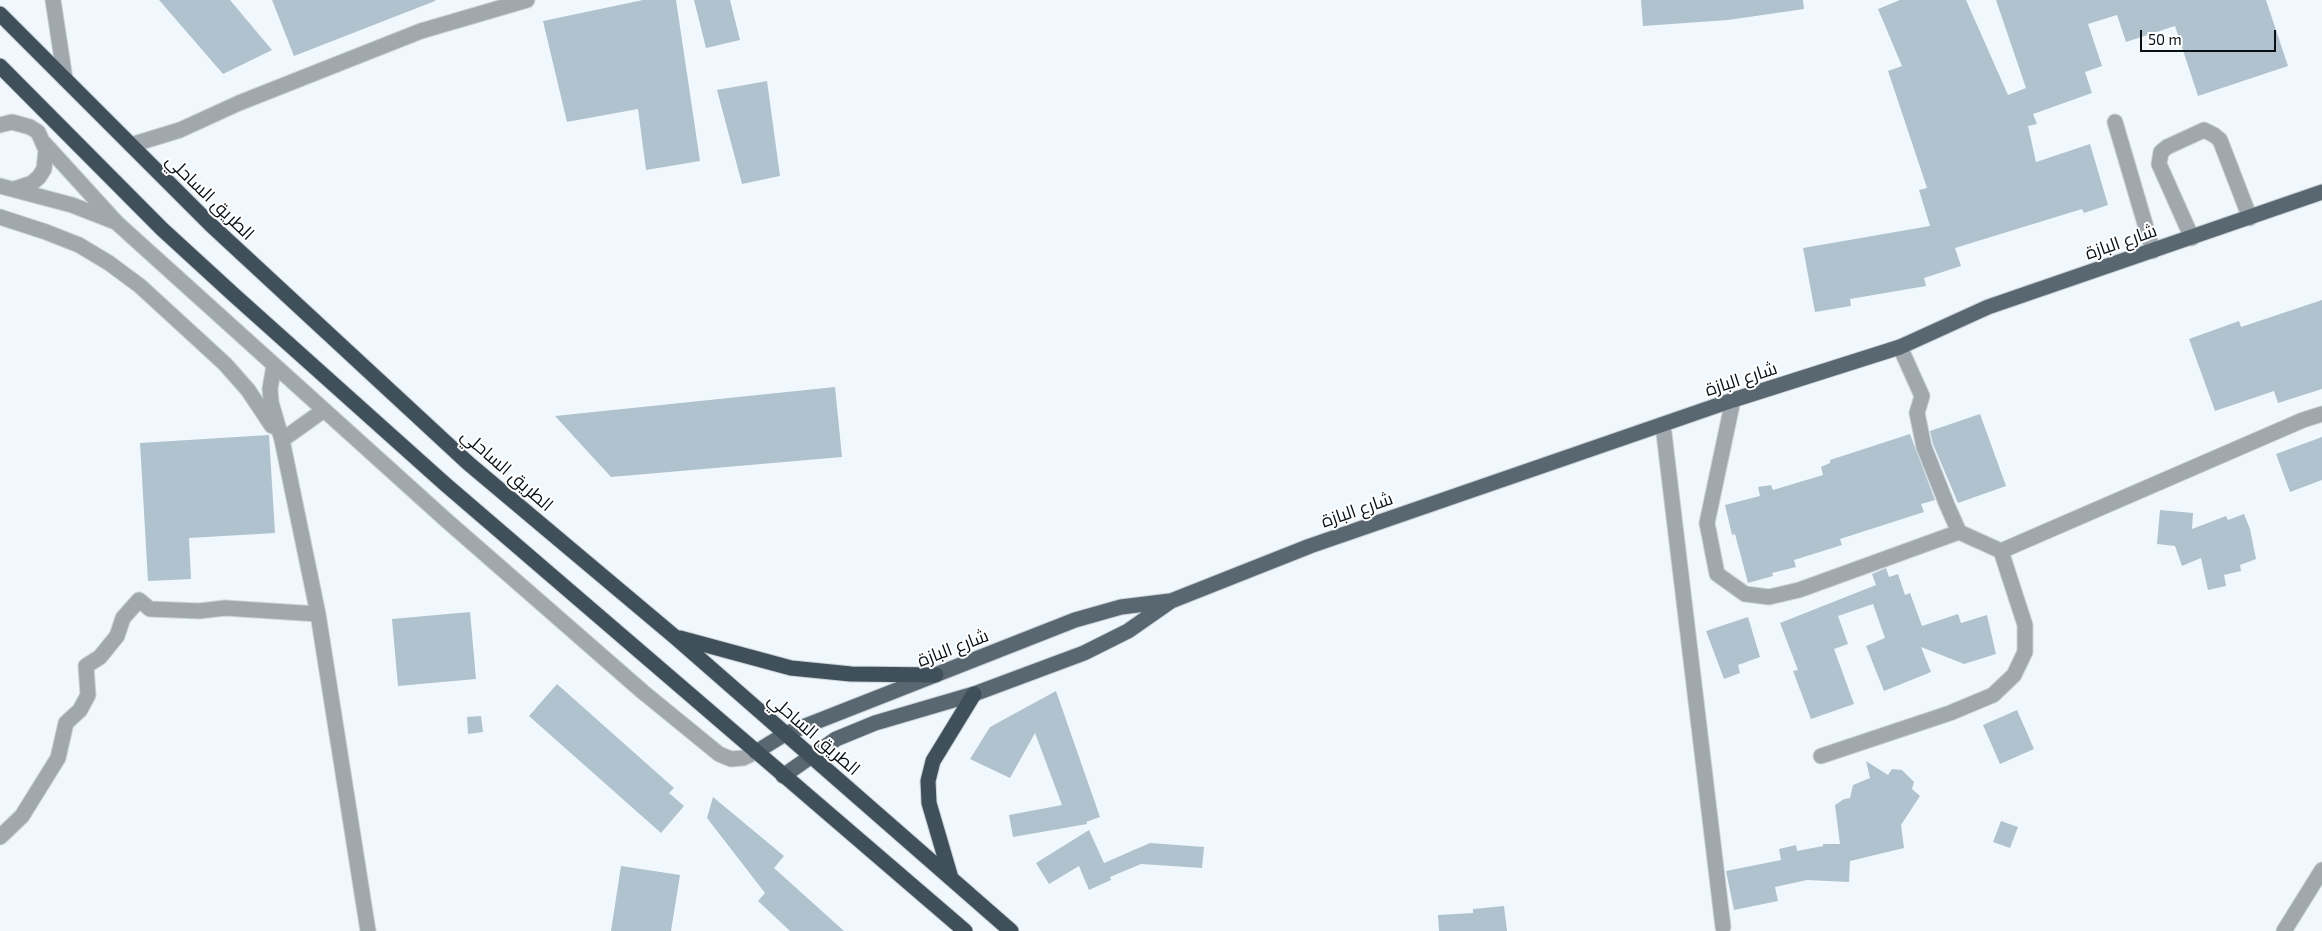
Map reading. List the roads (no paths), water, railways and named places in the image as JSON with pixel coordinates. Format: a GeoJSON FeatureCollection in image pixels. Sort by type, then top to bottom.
{"type":"FeatureCollection","features":[{"type":"Feature","properties":{"kind":"highway","name":"الطريق الساحلي"},"geometry":{"type":"LineString","coordinates":[[0,14],[211,226],[468,463],[675,637],[1011,931]]}},
{"type":"Feature","properties":{"kind":"highway"},"geometry":{"type":"LineString","coordinates":[[0,66],[155,222],[234,296],[445,484],[964,931]]}},
{"type":"Feature","properties":{"kind":"highway"},"geometry":{"type":"LineString","coordinates":[[675,637],[791,668],[851,674],[936,675]]}},
{"type":"Feature","properties":{"kind":"highway"},"geometry":{"type":"LineString","coordinates":[[952,880],[929,803],[928,781],[933,761],[974,694]]}},
{"type":"Feature","properties":{"kind":"main road","name":"شارع البازة"},"geometry":{"type":"LineString","coordinates":[[783,776],[810,755],[836,739],[875,723],[974,694],[1084,653],[1128,631],[1171,601],[1310,546],[1732,400],[1900,347],[1988,307],[2322,192]]}},
{"type":"Feature","properties":{"kind":"main road","name":"شارع البازة"},"geometry":{"type":"LineString","coordinates":[[756,752],[785,734],[1075,620],[1121,607],[1171,601]]}},
{"type":"Feature","properties":{"kind":"street"},"geometry":{"type":"LineString","coordinates":[[53,0],[65,79]]}},
{"type":"Feature","properties":{"kind":"street"},"geometry":{"type":"LineString","coordinates":[[131,145],[180,130],[239,103],[421,31],[526,0]]}},
{"type":"Feature","properties":{"kind":"street"},"geometry":{"type":"LineString","coordinates":[[2115,122],[2153,250]]}},
{"type":"Feature","properties":{"kind":"street"},"geometry":{"type":"LineString","coordinates":[[0,124],[22,123],[38,132],[44,143],[117,222],[498,566],[719,754],[737,758],[756,752]]}},
{"type":"Feature","properties":{"kind":"street"},"geometry":{"type":"LineString","coordinates":[[2192,238],[2159,164],[2161,152],[2204,130],[2214,134],[2220,140],[2250,218]]}},
{"type":"Feature","properties":{"kind":"street"},"geometry":{"type":"LineString","coordinates":[[6,188],[32,184],[39,177],[46,159],[44,143]]}},
{"type":"Feature","properties":{"kind":"street"},"geometry":{"type":"LineString","coordinates":[[6,188],[72,205],[117,222]]}},
{"type":"Feature","properties":{"kind":"street"},"geometry":{"type":"LineString","coordinates":[[0,218],[46,232],[79,245],[110,262],[140,286],[237,377],[282,440]]}},
{"type":"Feature","properties":{"kind":"street"},"geometry":{"type":"LineString","coordinates":[[1820,756],[1950,713],[1993,695],[2014,676],[2025,652],[2025,625],[2001,551],[1959,532],[1924,447],[1917,413],[1922,396],[1900,347]]}},
{"type":"Feature","properties":{"kind":"street"},"geometry":{"type":"LineString","coordinates":[[274,365],[270,389],[271,402],[282,440],[318,614],[368,931]]}},
{"type":"Feature","properties":{"kind":"street"},"geometry":{"type":"LineString","coordinates":[[1732,400],[1707,523],[1717,574],[1745,594],[1769,597],[1799,590],[1959,532]]}},
{"type":"Feature","properties":{"kind":"street"},"geometry":{"type":"LineString","coordinates":[[282,440],[324,410]]}},
{"type":"Feature","properties":{"kind":"street"},"geometry":{"type":"LineString","coordinates":[[2001,551],[2285,427],[2322,414]]}},
{"type":"Feature","properties":{"kind":"street"},"geometry":{"type":"LineString","coordinates":[[1663,425],[1723,927]]}},
{"type":"Feature","properties":{"kind":"street"},"geometry":{"type":"LineString","coordinates":[[0,837],[22,816],[58,758],[66,723],[80,710],[88,695],[86,666],[100,657],[116,636],[123,618],[139,600],[150,609],[200,611],[225,608],[318,614]]}},
{"type":"Feature","properties":{"kind":"street"},"geometry":{"type":"LineString","coordinates":[[2284,931],[2322,870]]}}]}
